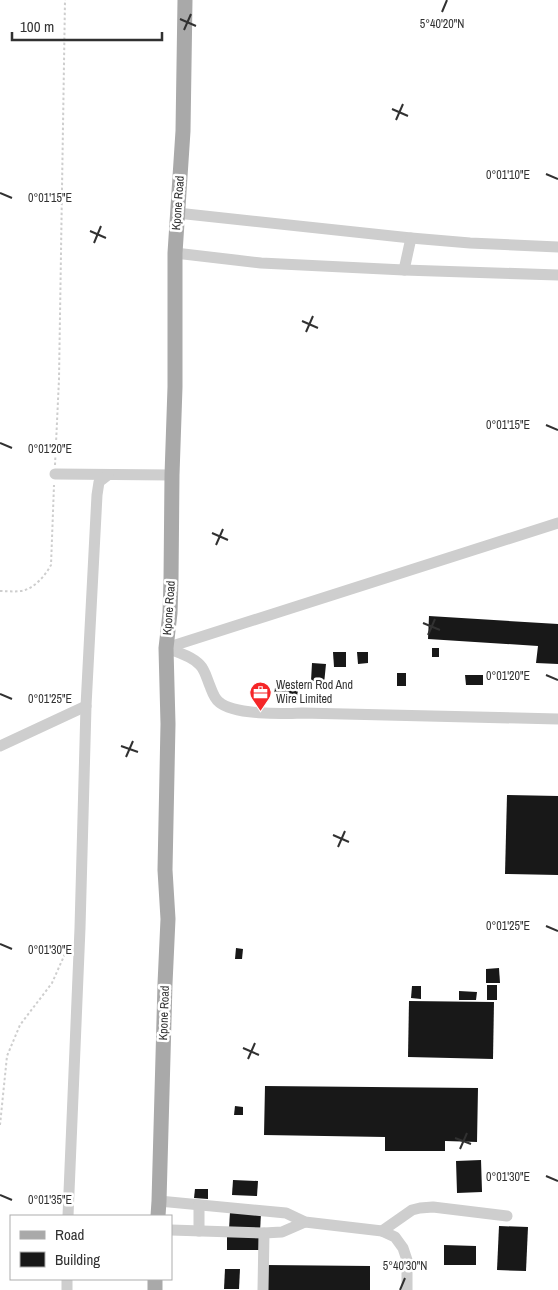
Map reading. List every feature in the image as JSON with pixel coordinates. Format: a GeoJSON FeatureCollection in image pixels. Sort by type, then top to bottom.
{"type":"FeatureCollection","features":[{"type":"Feature","properties":{"kind":"main road","name":"Kpone Road"},"geometry":{"type":"LineString","coordinates":[[158,1215],[168,919],[165,870],[168,724],[166,648],[171,580],[175,387],[175,253],[183,131],[185,0]]}},
{"type":"Feature","properties":{"kind":"street"},"geometry":{"type":"LineString","coordinates":[[177,213],[411,238],[470,243],[558,246]]}},
{"type":"Feature","properties":{"kind":"street"},"geometry":{"type":"LineString","coordinates":[[404,270],[411,238]]}},
{"type":"Feature","properties":{"kind":"street"},"geometry":{"type":"LineString","coordinates":[[175,253],[261,263],[558,275]]}},
{"type":"Feature","properties":{"kind":"street"},"geometry":{"type":"LineString","coordinates":[[55,474],[172,475]]}},
{"type":"Feature","properties":{"kind":"street"},"geometry":{"type":"LineString","coordinates":[[68,1215],[80,928],[86,706],[97,495],[99,482],[108,475]]}},
{"type":"Feature","properties":{"kind":"street"},"geometry":{"type":"LineString","coordinates":[[166,648],[558,523]]}},
{"type":"Feature","properties":{"kind":"street"},"geometry":{"type":"LineString","coordinates":[[166,648],[200,664],[216,699],[236,710],[282,714],[558,719]]}},
{"type":"Feature","properties":{"kind":"street"},"geometry":{"type":"LineString","coordinates":[[0,746],[86,706]]}},
{"type":"Feature","properties":{"kind":"street"},"geometry":{"type":"LineString","coordinates":[[159,1201],[286,1214],[305,1222],[382,1231],[395,1237],[403,1248],[408,1260],[407,1290]]}},
{"type":"Feature","properties":{"kind":"street"},"geometry":{"type":"LineString","coordinates":[[199,1205],[199,1231]]}},
{"type":"Feature","properties":{"kind":"street"},"geometry":{"type":"LineString","coordinates":[[382,1231],[412,1210],[420,1208],[433,1207],[507,1216]]}},
{"type":"Feature","properties":{"kind":"street"},"geometry":{"type":"LineString","coordinates":[[172,1230],[282,1232],[305,1222]]}},
{"type":"Feature","properties":{"kind":"street"},"geometry":{"type":"LineString","coordinates":[[263,1290],[264,1233]]}},
{"type":"Feature","properties":{"kind":"path"},"geometry":{"type":"LineString","coordinates":[[0,591],[23,591],[45,576],[52,565],[59,378],[65,0]]}},
{"type":"Feature","properties":{"kind":"path"},"geometry":{"type":"LineString","coordinates":[[0,1125],[7,1056],[13,1040],[20,1025],[52,983],[65,952],[80,928]]}},
{"type":"Feature","properties":{"kind":"building"},"geometry":{"type":"Polygon","coordinates":[[[429,616],[558,624],[558,664],[536,663],[538,646],[428,639],[429,616]]]}},
{"type":"Feature","properties":{"kind":"building"},"geometry":{"type":"Polygon","coordinates":[[[432,648],[439,648],[439,657],[432,657],[432,648]]]}},
{"type":"Feature","properties":{"kind":"building"},"geometry":{"type":"Polygon","coordinates":[[[333,652],[346,652],[346,667],[334,667],[333,652]]]}},
{"type":"Feature","properties":{"kind":"building"},"geometry":{"type":"Polygon","coordinates":[[[357,652],[368,652],[368,663],[358,664],[357,652]]]}},
{"type":"Feature","properties":{"kind":"building"},"geometry":{"type":"Polygon","coordinates":[[[312,663],[326,664],[324,684],[317,684],[317,681],[311,681],[312,663]]]}},
{"type":"Feature","properties":{"kind":"building"},"geometry":{"type":"Polygon","coordinates":[[[397,673],[406,673],[406,686],[397,686],[397,673]]]}},
{"type":"Feature","properties":{"kind":"building"},"geometry":{"type":"Polygon","coordinates":[[[465,675],[483,675],[483,685],[466,685],[465,675]]]}},
{"type":"Feature","properties":{"kind":"building"},"geometry":{"type":"Polygon","coordinates":[[[289,685],[293,686],[293,690],[298,690],[297,697],[274,695],[275,688],[289,689],[289,685]]]}},
{"type":"Feature","properties":{"kind":"building"},"geometry":{"type":"Polygon","coordinates":[[[507,795],[558,796],[558,875],[505,874],[507,795]]]}},
{"type":"Feature","properties":{"kind":"building"},"geometry":{"type":"Polygon","coordinates":[[[236,948],[243,949],[242,959],[235,959],[236,948]]]}},
{"type":"Feature","properties":{"kind":"building"},"geometry":{"type":"Polygon","coordinates":[[[499,968],[500,983],[486,983],[486,969],[499,968]]]}},
{"type":"Feature","properties":{"kind":"building"},"geometry":{"type":"Polygon","coordinates":[[[487,985],[497,985],[497,1000],[487,1000],[487,985]]]}},
{"type":"Feature","properties":{"kind":"building"},"geometry":{"type":"Polygon","coordinates":[[[412,986],[421,986],[421,999],[411,998],[412,986]]]}},
{"type":"Feature","properties":{"kind":"building"},"geometry":{"type":"Polygon","coordinates":[[[459,991],[477,992],[476,1000],[459,1000],[459,991]]]}},
{"type":"Feature","properties":{"kind":"building"},"geometry":{"type":"Polygon","coordinates":[[[409,1001],[494,1002],[493,1059],[408,1057],[409,1001]]]}},
{"type":"Feature","properties":{"kind":"building"},"geometry":{"type":"Polygon","coordinates":[[[265,1086],[478,1088],[477,1142],[445,1141],[445,1151],[385,1151],[385,1137],[264,1135],[265,1086]]]}},
{"type":"Feature","properties":{"kind":"building"},"geometry":{"type":"Polygon","coordinates":[[[235,1106],[243,1107],[243,1115],[234,1115],[235,1106]]]}},
{"type":"Feature","properties":{"kind":"building"},"geometry":{"type":"Polygon","coordinates":[[[481,1160],[482,1192],[457,1193],[456,1161],[481,1160]]]}},
{"type":"Feature","properties":{"kind":"building"},"geometry":{"type":"Polygon","coordinates":[[[233,1180],[258,1181],[257,1196],[232,1195],[233,1180]]]}},
{"type":"Feature","properties":{"kind":"building"},"geometry":{"type":"Polygon","coordinates":[[[195,1189],[208,1189],[208,1199],[194,1198],[195,1189]]]}},
{"type":"Feature","properties":{"kind":"building"},"geometry":{"type":"Polygon","coordinates":[[[230,1212],[261,1214],[260,1231],[229,1229],[230,1212]]]}},
{"type":"Feature","properties":{"kind":"building"},"geometry":{"type":"Polygon","coordinates":[[[499,1226],[528,1227],[526,1271],[497,1270],[499,1226]]]}},
{"type":"Feature","properties":{"kind":"building"},"geometry":{"type":"Polygon","coordinates":[[[227,1235],[262,1235],[262,1250],[227,1250],[227,1235]]]}},
{"type":"Feature","properties":{"kind":"building"},"geometry":{"type":"Polygon","coordinates":[[[444,1245],[476,1246],[476,1265],[444,1265],[444,1245]]]}},
{"type":"Feature","properties":{"kind":"building"},"geometry":{"type":"Polygon","coordinates":[[[266,1265],[370,1266],[370,1290],[265,1290],[266,1265]]]}},
{"type":"Feature","properties":{"kind":"building"},"geometry":{"type":"Polygon","coordinates":[[[225,1269],[240,1269],[239,1289],[224,1289],[225,1269]]]}},
{"type":"Feature","properties":{"kind":"place","name":"Western Rod And Wire Limited"},"geometry":{"type":"Point","coordinates":[260,711]}}]}
